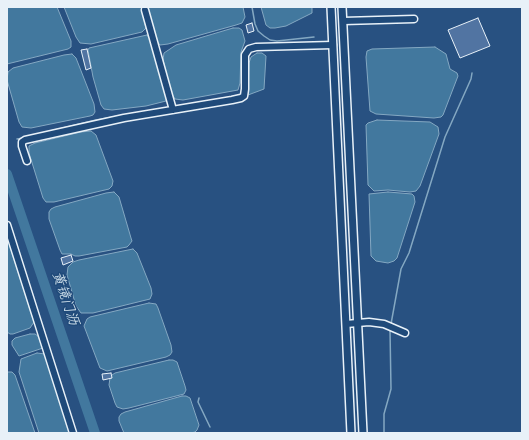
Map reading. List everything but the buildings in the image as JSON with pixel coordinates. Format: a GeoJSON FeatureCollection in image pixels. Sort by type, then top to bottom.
{"type":"FeatureCollection","features":[{"type":"Feature","properties":{"kind":"main road"},"geometry":{"type":"LineString","coordinates":[[331,7],[351,433]]}},
{"type":"Feature","properties":{"kind":"main road"},"geometry":{"type":"LineString","coordinates":[[342,7],[363,433]]}},
{"type":"Feature","properties":{"kind":"lane"},"geometry":{"type":"LineString","coordinates":[[145,10],[173,110]]}},
{"type":"Feature","properties":{"kind":"lane"},"geometry":{"type":"LineString","coordinates":[[343,21],[414,19]]}},
{"type":"Feature","properties":{"kind":"lane"},"geometry":{"type":"LineString","coordinates":[[27,161],[22,146],[22,142],[25,140],[124,118],[232,100],[244,96],[245,55],[250,49],[333,45]]}},
{"type":"Feature","properties":{"kind":"lane"},"geometry":{"type":"LineString","coordinates":[[7,225],[73,433]]}},
{"type":"Feature","properties":{"kind":"lane"},"geometry":{"type":"LineString","coordinates":[[346,324],[358,322],[384,324],[405,333]]}},
{"type":"Feature","properties":{"kind":"water"},"geometry":{"type":"Polygon","coordinates":[[[57,7],[71,41],[71,47],[7,64],[7,8],[57,7]]]}},
{"type":"Feature","properties":{"kind":"water"},"geometry":{"type":"Polygon","coordinates":[[[64,7],[141,7],[146,28],[142,32],[91,44],[80,43],[76,37],[64,7]]]}},
{"type":"Feature","properties":{"kind":"water"},"geometry":{"type":"Polygon","coordinates":[[[146,7],[243,7],[245,17],[242,23],[236,25],[160,45],[156,40],[146,7]]]}},
{"type":"Feature","properties":{"kind":"water"},"geometry":{"type":"Polygon","coordinates":[[[261,7],[312,7],[312,13],[286,26],[270,28],[266,25],[261,7]]]}},
{"type":"Feature","properties":{"kind":"water"},"geometry":{"type":"Polygon","coordinates":[[[233,28],[239,28],[242,30],[245,41],[241,52],[240,83],[238,90],[183,100],[175,99],[171,93],[163,60],[164,53],[176,45],[233,28]]]}},
{"type":"Feature","properties":{"kind":"water"},"geometry":{"type":"Polygon","coordinates":[[[147,35],[150,39],[167,93],[166,101],[146,106],[112,110],[104,109],[101,105],[93,77],[88,50],[89,48],[147,35]]]}},
{"type":"Feature","properties":{"kind":"water"},"geometry":{"type":"Polygon","coordinates":[[[435,47],[446,54],[450,69],[457,73],[458,76],[441,117],[434,118],[376,114],[370,111],[366,57],[367,51],[372,49],[435,47]]]}},
{"type":"Feature","properties":{"kind":"water"},"geometry":{"type":"Polygon","coordinates":[[[257,53],[262,53],[266,56],[264,89],[248,95],[249,63],[251,57],[257,53]]]}},
{"type":"Feature","properties":{"kind":"water"},"geometry":{"type":"Polygon","coordinates":[[[72,54],[76,58],[94,104],[95,112],[93,115],[31,128],[22,127],[19,122],[7,80],[8,72],[13,68],[72,54]]]}},
{"type":"Feature","properties":{"kind":"water"},"geometry":{"type":"Polygon","coordinates":[[[377,120],[430,122],[438,127],[439,134],[420,186],[416,191],[374,191],[368,185],[366,125],[377,120]]]}},
{"type":"Feature","properties":{"kind":"water"},"geometry":{"type":"Polygon","coordinates":[[[91,131],[96,135],[113,181],[112,186],[109,189],[54,202],[46,202],[43,198],[29,153],[29,146],[35,143],[91,131]]]}},
{"type":"Feature","properties":{"kind":"water"},"geometry":{"type":"Polygon","coordinates":[[[114,192],[119,197],[132,241],[129,245],[127,247],[79,256],[62,254],[49,219],[49,212],[51,209],[114,192]]]}},
{"type":"Feature","properties":{"kind":"water"},"geometry":{"type":"Polygon","coordinates":[[[388,192],[412,194],[415,202],[397,258],[388,263],[376,261],[371,256],[369,194],[388,192]]]}},
{"type":"Feature","properties":{"kind":"water"},"geometry":{"type":"Polygon","coordinates":[[[7,237],[34,322],[30,328],[13,334],[7,332],[7,237]]]}},
{"type":"Feature","properties":{"kind":"water"},"geometry":{"type":"Polygon","coordinates":[[[133,249],[137,253],[151,288],[152,294],[150,299],[93,313],[81,313],[76,306],[67,275],[68,267],[73,262],[79,260],[133,249]]]}},
{"type":"Feature","properties":{"kind":"water"},"geometry":{"type":"Polygon","coordinates":[[[149,303],[156,304],[158,308],[171,345],[172,352],[170,355],[107,371],[100,368],[84,326],[87,319],[149,303]]]}},
{"type":"Feature","properties":{"kind":"water"},"geometry":{"type":"Polygon","coordinates":[[[35,334],[38,336],[43,348],[19,356],[12,345],[12,341],[15,338],[35,334]]]}},
{"type":"Feature","properties":{"kind":"water"},"geometry":{"type":"Polygon","coordinates":[[[37,353],[45,354],[72,433],[39,433],[19,372],[21,359],[37,353]]]}},
{"type":"Feature","properties":{"kind":"water"},"geometry":{"type":"Polygon","coordinates":[[[169,360],[177,362],[186,390],[184,394],[129,408],[123,409],[117,407],[109,385],[112,375],[169,360]]]}},
{"type":"Feature","properties":{"kind":"water"},"geometry":{"type":"Polygon","coordinates":[[[7,372],[12,372],[15,375],[35,433],[7,433],[7,372]]]}},
{"type":"Feature","properties":{"kind":"water"},"geometry":{"type":"Polygon","coordinates":[[[182,396],[190,398],[199,425],[195,432],[124,433],[119,421],[121,414],[182,396]]]}},
{"type":"Feature","properties":{"kind":"waterway"},"geometry":{"type":"LineString","coordinates":[[252,7],[255,24],[258,31],[270,40],[277,41],[314,37]]}},
{"type":"Feature","properties":{"kind":"waterway"},"geometry":{"type":"LineString","coordinates":[[391,324],[401,269],[409,253],[445,137],[471,79],[472,73]]}},
{"type":"Feature","properties":{"kind":"waterway"},"geometry":{"type":"LineString","coordinates":[[213,100],[241,95]]}},
{"type":"Feature","properties":{"kind":"waterway"},"geometry":{"type":"LineString","coordinates":[[42,133],[118,116]]}},
{"type":"Feature","properties":{"kind":"waterway"},"geometry":{"type":"LineString","coordinates":[[17,139],[23,138]]}},
{"type":"Feature","properties":{"kind":"waterway","name":"黄镜门沥"},"geometry":{"type":"LineString","coordinates":[[7,174],[95,433]]}},
{"type":"Feature","properties":{"kind":"waterway"},"geometry":{"type":"LineString","coordinates":[[384,433],[384,414],[391,389],[390,330]]}},
{"type":"Feature","properties":{"kind":"waterway"},"geometry":{"type":"LineString","coordinates":[[199,398],[198,402],[210,427]]}}]}
